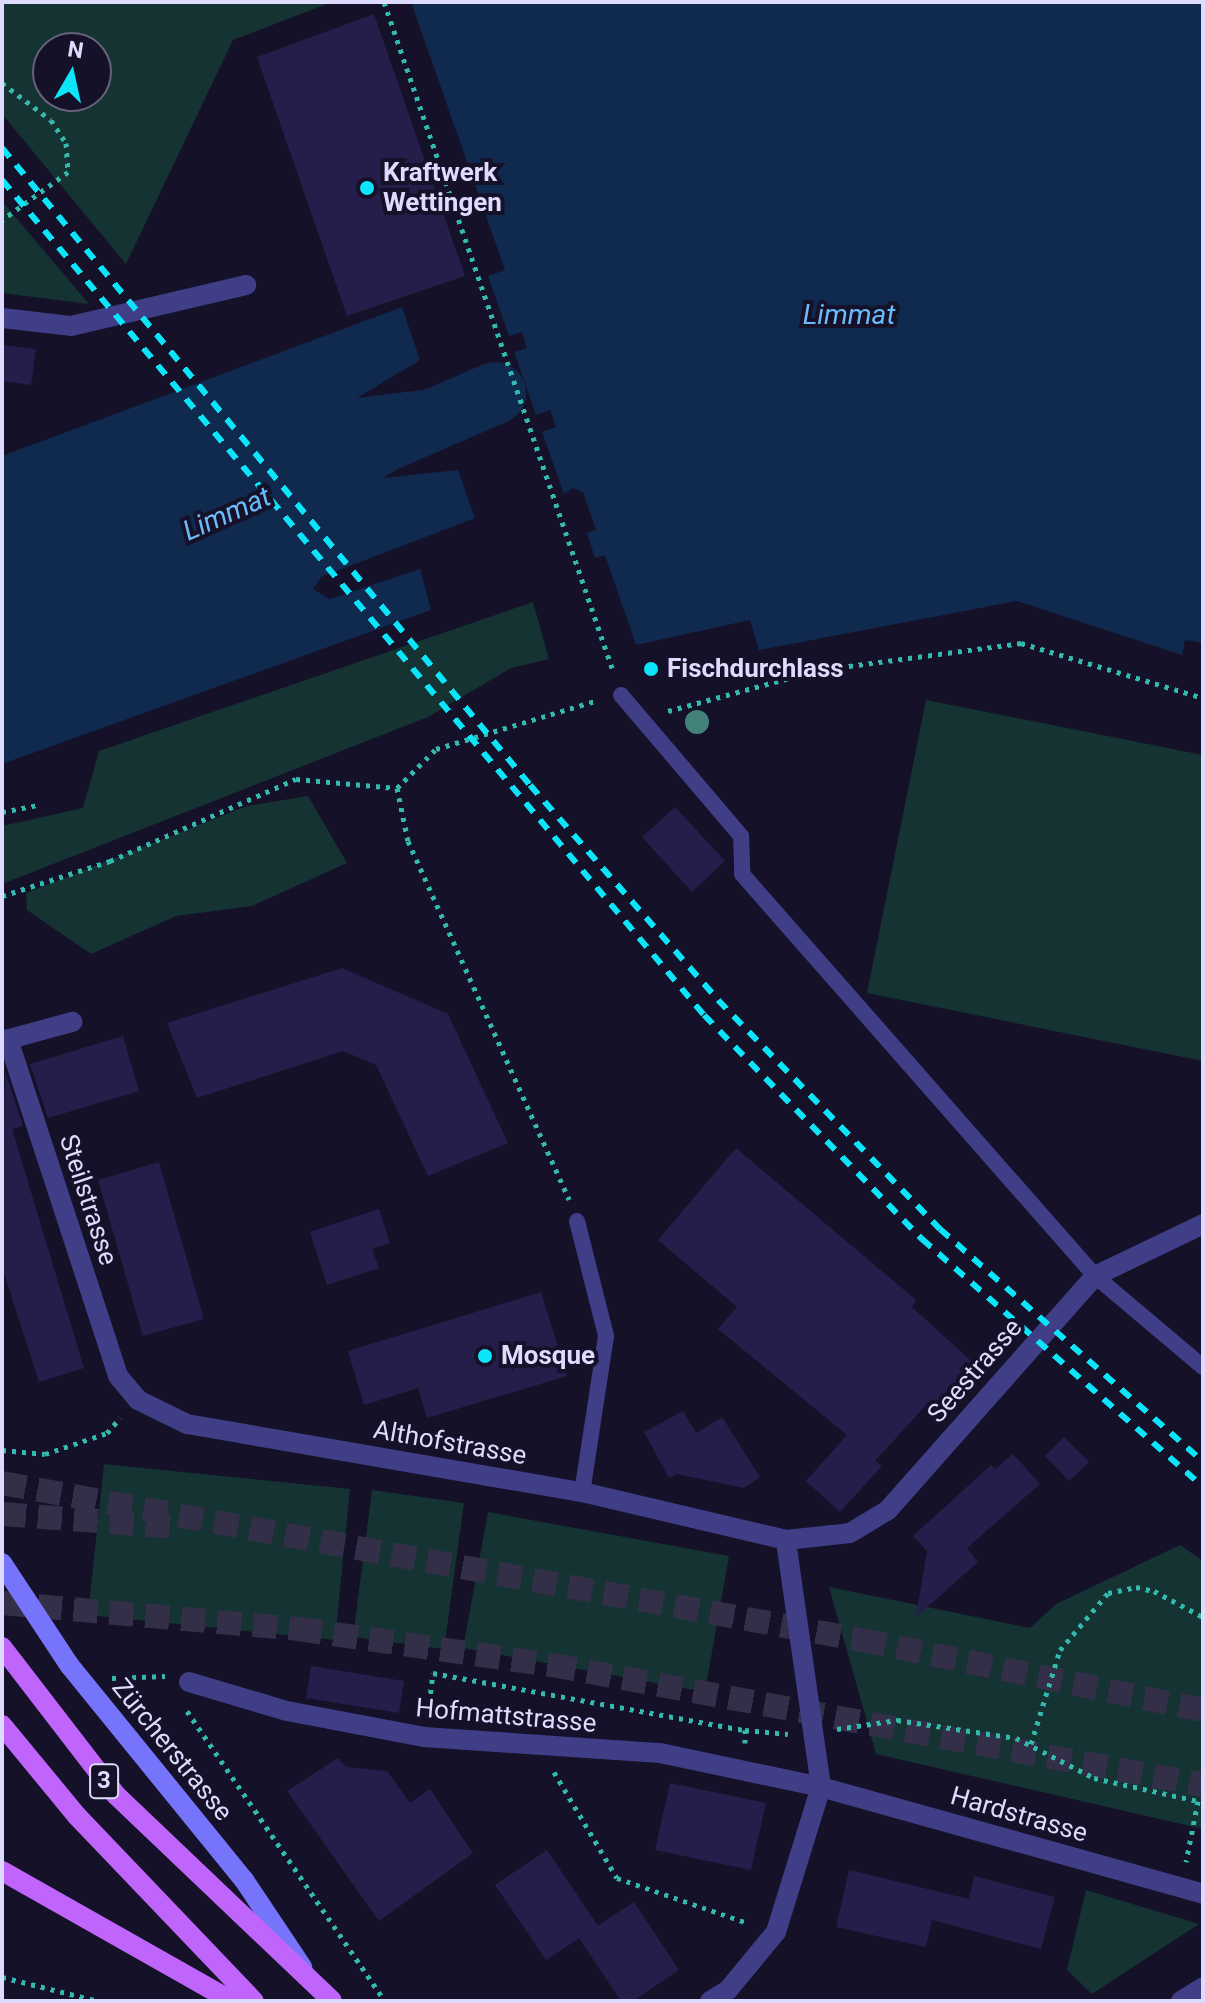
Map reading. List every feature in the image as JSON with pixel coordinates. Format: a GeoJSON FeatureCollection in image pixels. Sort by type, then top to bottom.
{"type":"FeatureCollection","features":[{"type":"Feature","properties":{"kind":"main road","name":"Zürcherstrasse"},"geometry":{"type":"LineString","coordinates":[[2,1563],[70,1666],[244,1880],[303,1969]]}},
{"type":"Feature","properties":{"kind":"main road","name":"Zürcherstrasse"},"geometry":{"type":"LineString","coordinates":[[2,1647],[116,1795],[223,1902],[303,1969],[332,2001]]}},
{"type":"Feature","properties":{"kind":"main road"},"geometry":{"type":"LineString","coordinates":[[2,1725],[77,1816],[254,2001]]}},
{"type":"Feature","properties":{"kind":"main road"},"geometry":{"type":"LineString","coordinates":[[2,1871],[232,2001]]}},
{"type":"Feature","properties":{"kind":"street"},"geometry":{"type":"LineString","coordinates":[[2,318],[71,326],[246,285]]}},
{"type":"Feature","properties":{"kind":"street","name":"Steilstrasse"},"geometry":{"type":"LineString","coordinates":[[72,1022],[5,1040],[118,1376]]}},
{"type":"Feature","properties":{"kind":"street","name":"Seestrasse"},"geometry":{"type":"LineString","coordinates":[[786,1540],[850,1533],[888,1510],[1095,1276],[1203,1224]]}},
{"type":"Feature","properties":{"kind":"street","name":"Althofstrasse"},"geometry":{"type":"LineString","coordinates":[[118,1376],[138,1400],[187,1424],[582,1492],[786,1540]]}},
{"type":"Feature","properties":{"kind":"street"},"geometry":{"type":"LineString","coordinates":[[710,2001],[728,1990],[776,1932],[821,1787],[816,1734],[789,1591],[786,1540]]}},
{"type":"Feature","properties":{"kind":"street","name":"Hofmattstrasse"},"geometry":{"type":"LineString","coordinates":[[189,1682],[287,1711],[424,1737],[540,1748],[660,1753],[821,1787]]}},
{"type":"Feature","properties":{"kind":"street","name":"Hardstrasse"},"geometry":{"type":"LineString","coordinates":[[821,1787],[1203,1894]]}},
{"type":"Feature","properties":{"kind":"street"},"geometry":{"type":"LineString","coordinates":[[1181,2001],[1203,1987]]}},
{"type":"Feature","properties":{"kind":"lane"},"geometry":{"type":"LineString","coordinates":[[621,695],[741,836],[742,874],[1095,1276],[1203,1367]]}},
{"type":"Feature","properties":{"kind":"lane"},"geometry":{"type":"LineString","coordinates":[[577,1221],[606,1336],[582,1492]]}},
{"type":"Feature","properties":{"kind":"path"},"geometry":{"type":"LineString","coordinates":[[384,2],[621,695]]}},
{"type":"Feature","properties":{"kind":"path"},"geometry":{"type":"LineString","coordinates":[[2,83],[51,120],[66,143],[68,172],[2,220]]}},
{"type":"Feature","properties":{"kind":"path"},"geometry":{"type":"LineString","coordinates":[[397,788],[436,749],[621,695],[665,712],[819,670],[1021,643],[1203,698]]}},
{"type":"Feature","properties":{"kind":"path"},"geometry":{"type":"LineString","coordinates":[[2,896],[110,861],[296,779],[348,780],[397,788]]}},
{"type":"Feature","properties":{"kind":"path"},"geometry":{"type":"LineString","coordinates":[[397,788],[408,841],[577,1221]]}},
{"type":"Feature","properties":{"kind":"path"},"geometry":{"type":"LineString","coordinates":[[2,812],[37,805]]}},
{"type":"Feature","properties":{"kind":"path"},"geometry":{"type":"LineString","coordinates":[[2,1450],[45,1454],[107,1433],[138,1400]]}},
{"type":"Feature","properties":{"kind":"path"},"geometry":{"type":"LineString","coordinates":[[1031,1744],[1060,1650],[1108,1593],[1136,1587],[1154,1591],[1203,1617]]}},
{"type":"Feature","properties":{"kind":"path"},"geometry":{"type":"LineString","coordinates":[[102,1679],[147,1672],[189,1682],[187,1710],[385,2001]]}},
{"type":"Feature","properties":{"kind":"path"},"geometry":{"type":"LineString","coordinates":[[424,1737],[433,1673],[745,1730],[816,1734],[897,1720],[1031,1744],[1094,1778],[1201,1802],[1180,1888]]}},
{"type":"Feature","properties":{"kind":"path"},"geometry":{"type":"LineString","coordinates":[[740,1771],[745,1730]]}},
{"type":"Feature","properties":{"kind":"path"},"geometry":{"type":"LineString","coordinates":[[540,1748],[617,1878],[776,1932]]}},
{"type":"Feature","properties":{"kind":"path"},"geometry":{"type":"LineString","coordinates":[[2,1977],[98,2001]]}},
{"type":"Feature","properties":{"kind":"green space"},"geometry":{"type":"Polygon","coordinates":[[[2,2],[332,2],[233,40],[126,264],[2,114],[2,2]]]}},
{"type":"Feature","properties":{"kind":"green space"},"geometry":{"type":"Polygon","coordinates":[[[2,201],[89,304],[2,293],[2,201]]]}},
{"type":"Feature","properties":{"kind":"green space"},"geometry":{"type":"Polygon","coordinates":[[[533,602],[549,659],[511,668],[428,717],[2,884],[2,826],[83,808],[99,751],[533,602]]]}},
{"type":"Feature","properties":{"kind":"green space"},"geometry":{"type":"Polygon","coordinates":[[[926,700],[1203,755],[1203,1061],[867,993],[926,700]]]}},
{"type":"Feature","properties":{"kind":"green space"},"geometry":{"type":"Polygon","coordinates":[[[308,796],[347,863],[252,906],[176,916],[91,954],[27,910],[26,893],[247,806],[308,796]]]}},
{"type":"Feature","properties":{"kind":"green space"},"geometry":{"type":"Polygon","coordinates":[[[104,1464],[350,1489],[335,1640],[88,1615],[104,1464]]]}},
{"type":"Feature","properties":{"kind":"green space"},"geometry":{"type":"Polygon","coordinates":[[[372,1490],[464,1503],[444,1649],[353,1637],[372,1490]]]}},
{"type":"Feature","properties":{"kind":"green space"},"geometry":{"type":"Polygon","coordinates":[[[488,1512],[729,1556],[705,1692],[463,1648],[488,1512]]]}},
{"type":"Feature","properties":{"kind":"green space"},"geometry":{"type":"Polygon","coordinates":[[[1180,1545],[1203,1561],[1203,1829],[876,1754],[829,1587],[1030,1628],[1056,1604],[1180,1545]]]}},
{"type":"Feature","properties":{"kind":"green space"},"geometry":{"type":"Polygon","coordinates":[[[1086,1890],[1199,1924],[1092,1994],[1067,1970],[1086,1890]]]}},
{"type":"Feature","properties":{"kind":"water","name":"Limmat"},"geometry":{"type":"Polygon","coordinates":[[[411,2],[1203,2],[1203,643],[1185,640],[1182,655],[1017,601],[759,650],[750,620],[636,645],[605,555],[595,558],[587,533],[596,530],[583,492],[572,488],[564,494],[542,432],[556,427],[550,410],[536,415],[514,352],[527,348],[522,332],[509,336],[488,276],[505,270],[411,2]]]}},
{"type":"Feature","properties":{"kind":"water","name":"Limmat"},"geometry":{"type":"Polygon","coordinates":[[[402,307],[420,360],[357,398],[430,389],[448,439],[383,478],[458,470],[475,518],[321,577],[313,589],[330,599],[420,569],[431,610],[2,764],[2,456],[402,307]]]}},
{"type":"Feature","properties":{"kind":"building","name":"Kraftwerk Wettingen"},"geometry":{"type":"Polygon","coordinates":[[[374,14],[465,276],[347,316],[257,57],[374,14]]]}},
{"type":"Feature","properties":{"kind":"building"},"geometry":{"type":"Polygon","coordinates":[[[2,345],[36,349],[31,385],[2,381],[2,345]]]}},
{"type":"Feature","properties":{"kind":"building"},"geometry":{"type":"Polygon","coordinates":[[[675,807],[725,861],[692,892],[642,837],[675,807]]]}},
{"type":"Feature","properties":{"kind":"building"},"geometry":{"type":"Polygon","coordinates":[[[342,968],[448,1014],[508,1143],[428,1176],[376,1065],[343,1051],[197,1098],[167,1023],[342,968]]]}},
{"type":"Feature","properties":{"kind":"building"},"geometry":{"type":"Polygon","coordinates":[[[123,1036],[139,1091],[48,1118],[30,1064],[123,1036]]]}},
{"type":"Feature","properties":{"kind":"building"},"geometry":{"type":"Polygon","coordinates":[[[5,1071],[23,1126],[12,1129],[84,1368],[39,1382],[2,1267],[5,1071]]]}},
{"type":"Feature","properties":{"kind":"building"},"geometry":{"type":"Polygon","coordinates":[[[736,1148],[916,1300],[912,1307],[980,1369],[938,1415],[927,1404],[875,1461],[882,1466],[840,1512],[806,1481],[847,1435],[718,1329],[737,1307],[658,1240],[736,1148]]]}},
{"type":"Feature","properties":{"kind":"building"},"geometry":{"type":"Polygon","coordinates":[[[159,1162],[204,1319],[143,1336],[98,1180],[159,1162]]]}},
{"type":"Feature","properties":{"kind":"building"},"geometry":{"type":"Polygon","coordinates":[[[379,1209],[390,1243],[372,1249],[379,1268],[327,1285],[310,1232],[379,1209]]]}},
{"type":"Feature","properties":{"kind":"building","name":"Mosque"},"geometry":{"type":"Polygon","coordinates":[[[541,1292],[567,1376],[427,1418],[418,1388],[364,1405],[348,1351],[541,1292]]]}},
{"type":"Feature","properties":{"kind":"building"},"geometry":{"type":"Polygon","coordinates":[[[683,1411],[696,1433],[722,1417],[760,1477],[744,1488],[677,1474],[669,1478],[644,1432],[683,1411]]]}},
{"type":"Feature","properties":{"kind":"building"},"geometry":{"type":"Polygon","coordinates":[[[1064,1437],[1089,1462],[1069,1481],[1045,1456],[1064,1437]]]}},
{"type":"Feature","properties":{"kind":"building"},"geometry":{"type":"Polygon","coordinates":[[[1013,1454],[1040,1484],[967,1548],[978,1562],[916,1617],[927,1551],[913,1536],[991,1465],[995,1469],[1013,1454]]]}},
{"type":"Feature","properties":{"kind":"building"},"geometry":{"type":"Polygon","coordinates":[[[311,1666],[404,1681],[399,1713],[306,1698],[311,1666]]]}},
{"type":"Feature","properties":{"kind":"building"},"geometry":{"type":"Polygon","coordinates":[[[338,1758],[346,1767],[387,1771],[410,1803],[430,1789],[473,1853],[379,1921],[287,1791],[338,1758]]]}},
{"type":"Feature","properties":{"kind":"building"},"geometry":{"type":"Polygon","coordinates":[[[670,1783],[766,1803],[751,1870],[655,1850],[670,1783]]]}},
{"type":"Feature","properties":{"kind":"building"},"geometry":{"type":"Polygon","coordinates":[[[547,1850],[598,1926],[546,1960],[495,1885],[547,1850]]]}},
{"type":"Feature","properties":{"kind":"building"},"geometry":{"type":"Polygon","coordinates":[[[849,1870],[969,1899],[974,1876],[1055,1897],[1041,1949],[932,1920],[926,1947],[836,1927],[849,1870]]]}},
{"type":"Feature","properties":{"kind":"building"},"geometry":{"type":"Polygon","coordinates":[[[634,1902],[679,1970],[633,2001],[621,2001],[579,1938],[634,1902]]]}},
{"type":"Feature","properties":{"kind":"waterway","name":"Limmat"},"geometry":{"type":"LineString","coordinates":[[364,450],[495,393]]}},
{"type":"Feature","properties":{"kind":"tunnel"},"geometry":{"type":"LineString","coordinates":[[2,1483],[862,1640],[1203,1710]]}},
{"type":"Feature","properties":{"kind":"tunnel"},"geometry":{"type":"LineString","coordinates":[[2,1514],[179,1527]]}},
{"type":"Feature","properties":{"kind":"tunnel"},"geometry":{"type":"LineString","coordinates":[[2,1603],[298,1629],[552,1665],[1203,1785]]}},
{"type":"Feature","properties":{"kind":"railway"},"geometry":{"type":"LineString","coordinates":[[2,148],[530,785],[718,1000],[940,1229],[1203,1462]]}},
{"type":"Feature","properties":{"kind":"railway"},"geometry":{"type":"LineString","coordinates":[[2,180],[704,1015],[922,1239],[1203,1487]]}},
{"type":"Feature","properties":{"kind":"place","name":"Kraftwerk Wettingen"},"geometry":{"type":"Point","coordinates":[367,188]}},
{"type":"Feature","properties":{"kind":"place","name":"Fischdurchlass"},"geometry":{"type":"Point","coordinates":[651,669]}},
{"type":"Feature","properties":{"kind":"place","name":"Mosque"},"geometry":{"type":"Point","coordinates":[485,1356]}}]}
